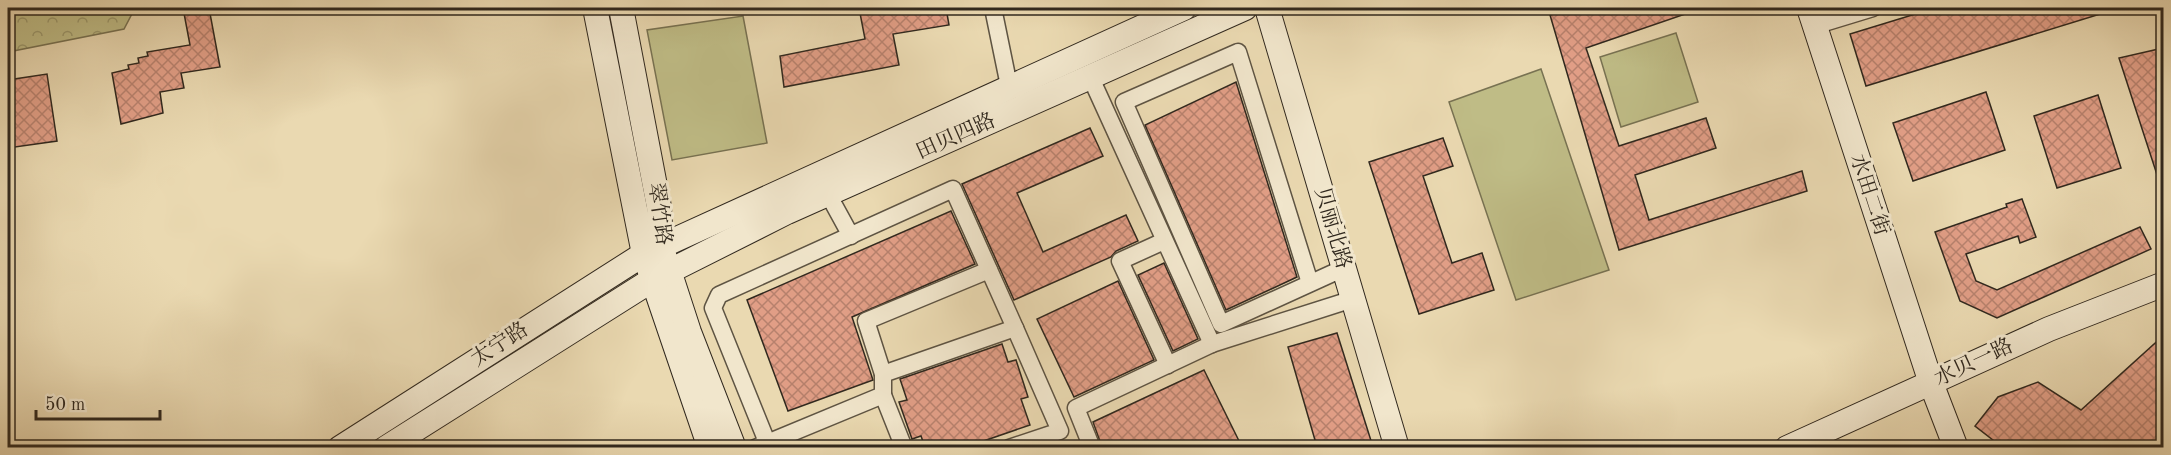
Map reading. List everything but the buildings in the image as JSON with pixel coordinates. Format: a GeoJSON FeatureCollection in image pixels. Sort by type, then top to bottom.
{"type":"FeatureCollection","features":[{"type":"Feature","properties":{"kind":"main road","name":"翠竹路"},"geometry":{"type":"LineString","coordinates":[[595,8],[652,250],[710,447]]}},
{"type":"Feature","properties":{"kind":"main road","name":"翠竹路"},"geometry":{"type":"LineString","coordinates":[[621,8],[659,207],[652,250]]}},
{"type":"Feature","properties":{"kind":"main road","name":"田贝四路"},"geometry":{"type":"LineString","coordinates":[[661,275],[782,201],[1009,86],[1184,8]]}},
{"type":"Feature","properties":{"kind":"main road","name":"田贝四路"},"geometry":{"type":"LineString","coordinates":[[652,250],[782,201],[828,194],[1245,8]]}},
{"type":"Feature","properties":{"kind":"main road","name":"贝丽北路"},"geometry":{"type":"LineString","coordinates":[[1267,8],[1397,447]]}},
{"type":"Feature","properties":{"kind":"main road","name":"水田二街"},"geometry":{"type":"LineString","coordinates":[[1811,17],[1931,383],[1956,447]]}},
{"type":"Feature","properties":{"kind":"main road","name":"太宁路"},"geometry":{"type":"LineString","coordinates":[[340,447],[652,250]]}},
{"type":"Feature","properties":{"kind":"main road","name":"翠竹路"},"geometry":{"type":"LineString","coordinates":[[661,275],[689,332],[734,447]]}},
{"type":"Feature","properties":{"kind":"main road","name":"太宁路"},"geometry":{"type":"LineString","coordinates":[[386,447],[661,275]]}},
{"type":"Feature","properties":{"kind":"main road","name":"水贝一路"},"geometry":{"type":"LineString","coordinates":[[1787,447],[2049,329],[2163,284]]}},
{"type":"Feature","properties":{"kind":"street"},"geometry":{"type":"LineString","coordinates":[[993,8],[1009,86]]}},
{"type":"Feature","properties":{"kind":"street"},"geometry":{"type":"LineString","coordinates":[[1811,17],[1873,8]]}},
{"type":"Feature","properties":{"kind":"street"},"geometry":{"type":"LineString","coordinates":[[1310,283],[1238,52],[1124,102],[1221,324],[1344,268]]}},
{"type":"Feature","properties":{"kind":"street"},"geometry":{"type":"LineString","coordinates":[[1090,76],[1212,344]]}},
{"type":"Feature","properties":{"kind":"street"},"geometry":{"type":"LineString","coordinates":[[883,395],[761,445],[713,308],[719,295],[953,189],[1060,430],[1009,447]]}},
{"type":"Feature","properties":{"kind":"street"},"geometry":{"type":"LineString","coordinates":[[828,194],[851,236]]}},
{"type":"Feature","properties":{"kind":"street"},"geometry":{"type":"LineString","coordinates":[[1164,241],[1120,261],[1168,365]]}},
{"type":"Feature","properties":{"kind":"street"},"geometry":{"type":"LineString","coordinates":[[904,447],[883,395],[883,374],[866,321],[989,270]]}},
{"type":"Feature","properties":{"kind":"street"},"geometry":{"type":"LineString","coordinates":[[1092,447],[1076,408],[1212,344],[1353,299]]}},
{"type":"Feature","properties":{"kind":"street"},"geometry":{"type":"LineString","coordinates":[[883,374],[1015,328]]}},
{"type":"Feature","properties":{"kind":"green space"},"geometry":{"type":"Polygon","coordinates":[[[8,8],[135,8],[124,29],[8,52],[8,8]]]}},
{"type":"Feature","properties":{"kind":"green space"},"geometry":{"type":"Polygon","coordinates":[[[743,16],[767,143],[672,160],[647,30],[743,16]]]}},
{"type":"Feature","properties":{"kind":"green space"},"geometry":{"type":"Polygon","coordinates":[[[1676,33],[1698,102],[1621,127],[1600,57],[1676,33]]]}},
{"type":"Feature","properties":{"kind":"green space"},"geometry":{"type":"Polygon","coordinates":[[[1541,69],[1609,270],[1516,300],[1449,102],[1541,69]]]}}]}
